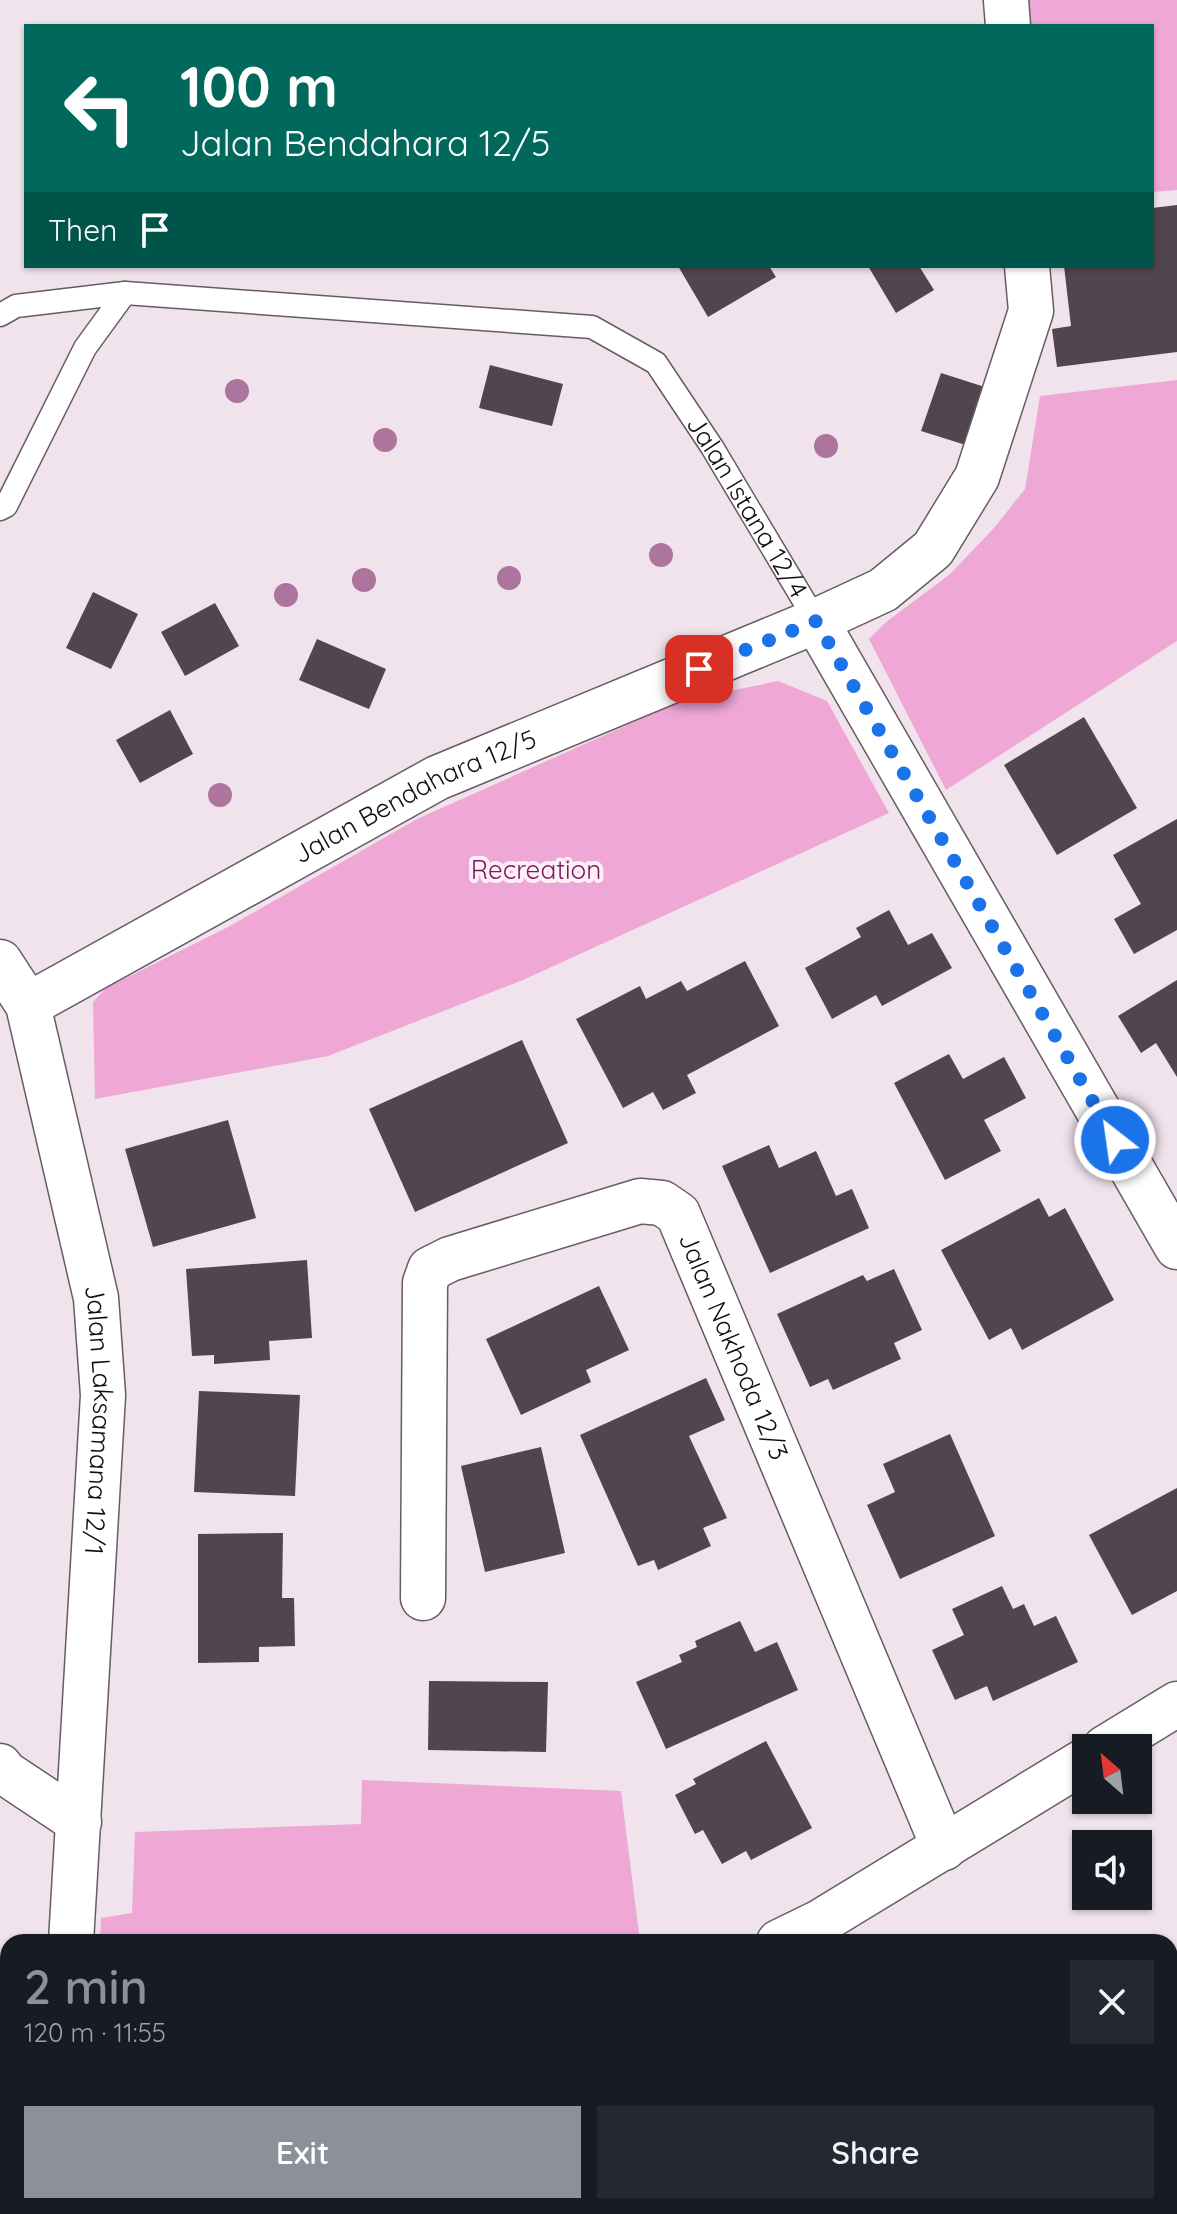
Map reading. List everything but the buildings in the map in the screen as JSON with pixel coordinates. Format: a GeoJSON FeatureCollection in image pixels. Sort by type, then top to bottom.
{"type":"FeatureCollection","features":[{"type":"Feature","properties":{"kind":"street"},"geometry":{"type":"LineString","coordinates":[[1006,0],[1008,24]]}},
{"type":"Feature","properties":{"kind":"street","name":"Jalan Bendahara 12/5"},"geometry":{"type":"LineString","coordinates":[[28,1005],[437,778],[816,621],[883,590],[933,549],[977,477],[1031,311],[1027,268]]}},
{"type":"Feature","properties":{"kind":"street","name":"Jalan Istana 12/4"},"geometry":{"type":"LineString","coordinates":[[816,621],[1177,1247]]}},
{"type":"Feature","properties":{"kind":"street","name":"Jalan Laksamana 12/1"},"geometry":{"type":"LineString","coordinates":[[0,962],[28,1005],[96,1298],[103,1395],[72,1934]]}},
{"type":"Feature","properties":{"kind":"street","name":"Jalan Nakhoda 12/3"},"geometry":{"type":"LineString","coordinates":[[423,1598],[425,1283],[430,1269],[450,1259],[640,1201],[662,1203],[678,1214],[944,1848]]}},
{"type":"Feature","properties":{"kind":"street"},"geometry":{"type":"LineString","coordinates":[[1128,1734],[1177,1704]]}},
{"type":"Feature","properties":{"kind":"street"},"geometry":{"type":"LineString","coordinates":[[0,1766],[4,1772],[79,1822]]}},
{"type":"Feature","properties":{"kind":"street"},"geometry":{"type":"LineString","coordinates":[[795,1934],[944,1848],[1072,1769]]}},
{"type":"Feature","properties":{"kind":"lane","name":"Jalan Istana 12/4"},"geometry":{"type":"LineString","coordinates":[[0,315],[16,306],[125,293],[592,327],[656,363],[712,447],[816,621]]}},
{"type":"Feature","properties":{"kind":"lane"},"geometry":{"type":"LineString","coordinates":[[0,509],[6,506],[85,348],[125,293]]}},
{"type":"Feature","properties":{"kind":"green space"},"geometry":{"type":"Polygon","coordinates":[[[1026,0],[1177,0],[1177,190],[1154,192],[1154,24],[1028,24],[1026,0]]]}},
{"type":"Feature","properties":{"kind":"green space"},"geometry":{"type":"Polygon","coordinates":[[[1177,380],[1177,641],[946,790],[869,639],[886,622],[949,575],[994,528],[1025,489],[1040,396],[1177,380]]]}},
{"type":"Feature","properties":{"kind":"green space","name":"Recreation"},"geometry":{"type":"Polygon","coordinates":[[[778,681],[827,701],[889,813],[523,980],[328,1056],[95,1099],[93,1002],[106,988],[228,927],[417,819],[681,701],[778,681]]]}},
{"type":"Feature","properties":{"kind":"green space"},"geometry":{"type":"Polygon","coordinates":[[[362,1780],[621,1791],[639,1934],[100,1934],[101,1918],[132,1913],[135,1832],[361,1824],[362,1780]]]}},
{"type":"Feature","properties":{"kind":"route"},"geometry":{"type":"LineString","coordinates":[[699,669],[816,621],[1115,1140]]}}]}
